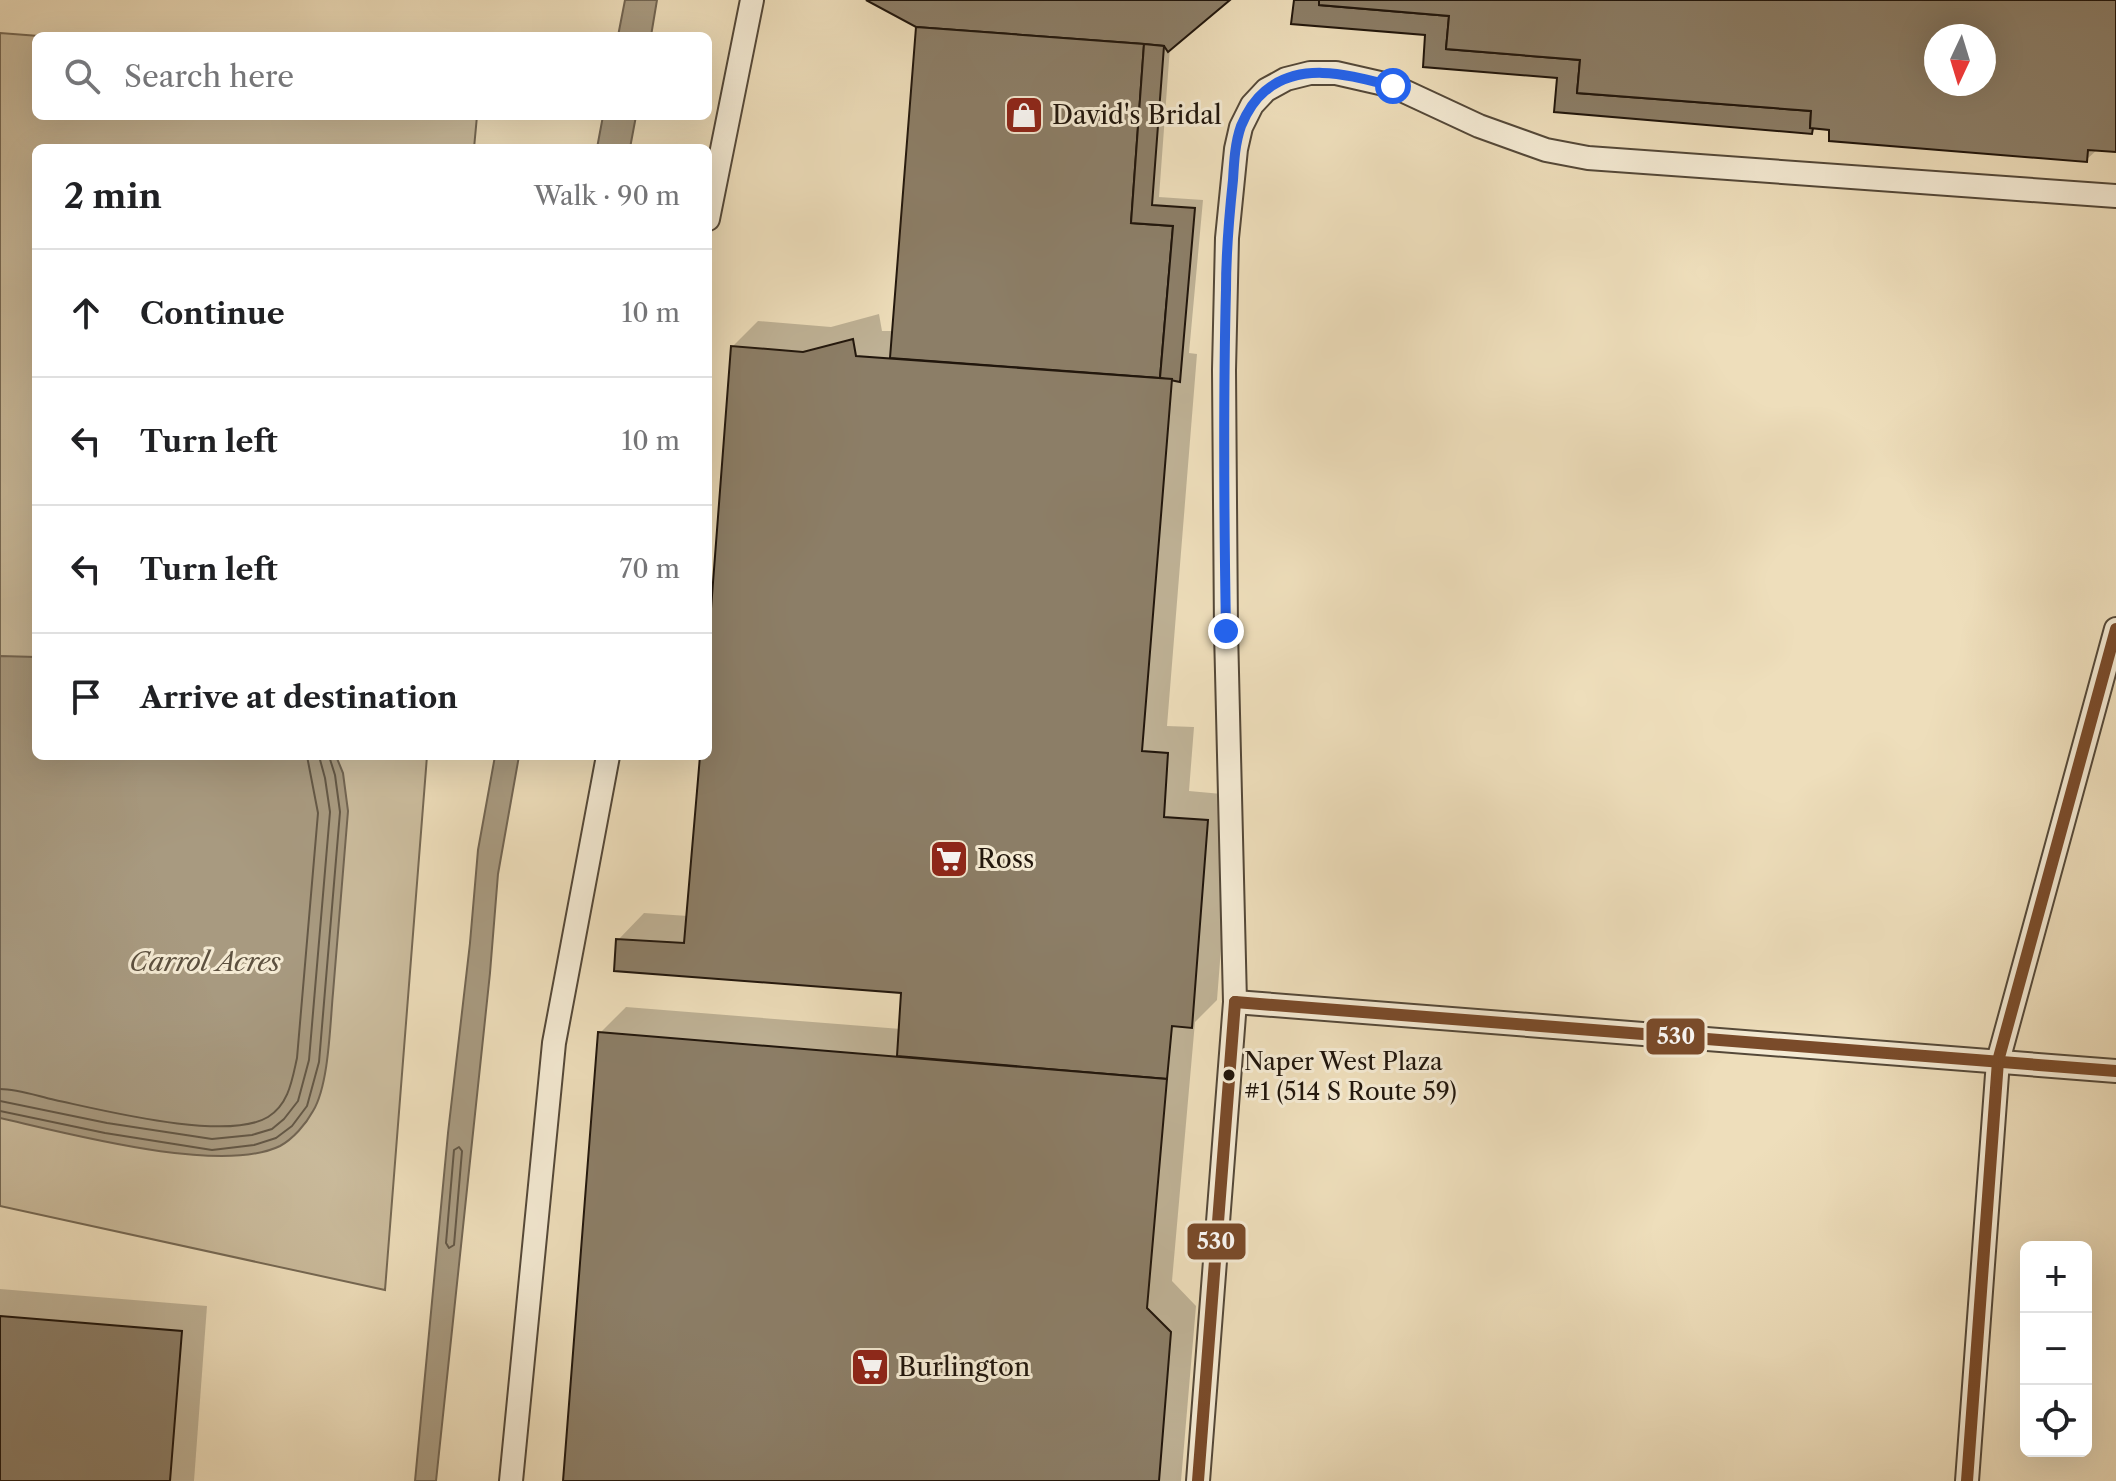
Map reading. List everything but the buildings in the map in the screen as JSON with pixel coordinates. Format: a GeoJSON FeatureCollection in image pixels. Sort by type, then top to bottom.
{"type":"FeatureCollection","features":[{"type":"Feature","properties":{"kind":"lane"},"geometry":{"type":"LineString","coordinates":[[712,199],[752,0]]}},
{"type":"Feature","properties":{"kind":"lane"},"geometry":{"type":"LineString","coordinates":[[1198,1481],[1235,1002],[1223,499],[1227,238],[1236,149],[1241,127],[1252,105],[1266,90],[1286,79],[1310,73],[1336,73],[1393,86],[1479,126],[1546,150],[1588,158],[2116,196]]}},
{"type":"Feature","properties":{"kind":"lane"},"geometry":{"type":"LineString","coordinates":[[1967,1481],[1998,1061],[2116,629]]}},
{"type":"Feature","properties":{"kind":"lane"},"geometry":{"type":"LineString","coordinates":[[511,1481],[554,1043],[607,760]]}},
{"type":"Feature","properties":{"kind":"lane"},"geometry":{"type":"LineString","coordinates":[[1235,1002],[2116,1071]]}},
{"type":"Feature","properties":{"kind":"green space","name":"Carrol Acres"},"geometry":{"type":"Polygon","coordinates":[[[0,33],[32,35],[32,120],[477,120],[474,144],[32,144],[32,760],[427,760],[385,1290],[0,1206],[0,33]]]}},
{"type":"Feature","properties":{"kind":"water"},"geometry":{"type":"Polygon","coordinates":[[[625,0],[657,0],[652,32],[619,32],[625,0]]]}},
{"type":"Feature","properties":{"kind":"water"},"geometry":{"type":"Polygon","coordinates":[[[602,120],[635,120],[631,144],[598,144],[602,120]]]}},
{"type":"Feature","properties":{"kind":"water"},"geometry":{"type":"Polygon","coordinates":[[[0,656],[32,657],[32,760],[338,760],[343,773],[348,811],[330,1037],[318,1100],[303,1126],[280,1146],[254,1154],[221,1156],[183,1154],[102,1141],[0,1118],[0,656]]]}},
{"type":"Feature","properties":{"kind":"water"},"geometry":{"type":"Polygon","coordinates":[[[494,760],[518,760],[498,874],[436,1481],[415,1481],[448,1133],[478,850],[494,760]]]}},
{"type":"Feature","properties":{"kind":"transit line","name":"530"},"geometry":{"type":"LineString","coordinates":[[1967,1481],[1998,1061],[2116,629]]}},
{"type":"Feature","properties":{"kind":"transit line","name":"530"},"geometry":{"type":"LineString","coordinates":[[1235,1002],[2116,1071]]}},
{"type":"Feature","properties":{"kind":"transit line","name":"530"},"geometry":{"type":"LineString","coordinates":[[1198,1481],[1235,1002]]}},
{"type":"Feature","properties":{"kind":"place","name":"David's Bridal"},"geometry":{"type":"Point","coordinates":[1024,115]}},
{"type":"Feature","properties":{"kind":"place","name":"Ross"},"geometry":{"type":"Point","coordinates":[949,859]}},
{"type":"Feature","properties":{"kind":"place","name":"Naper West Plaza #1 (514 S Route 59)"},"geometry":{"type":"Point","coordinates":[1229,1075]}},
{"type":"Feature","properties":{"kind":"place","name":"Burlington"},"geometry":{"type":"Point","coordinates":[870,1367]}},
{"type":"Feature","properties":{"kind":"route"},"geometry":{"type":"LineString","coordinates":[[1226,631],[1223,499],[1227,238],[1241,127],[1252,105],[1266,90],[1286,79],[1310,73],[1336,73],[1393,86]]}}]}
